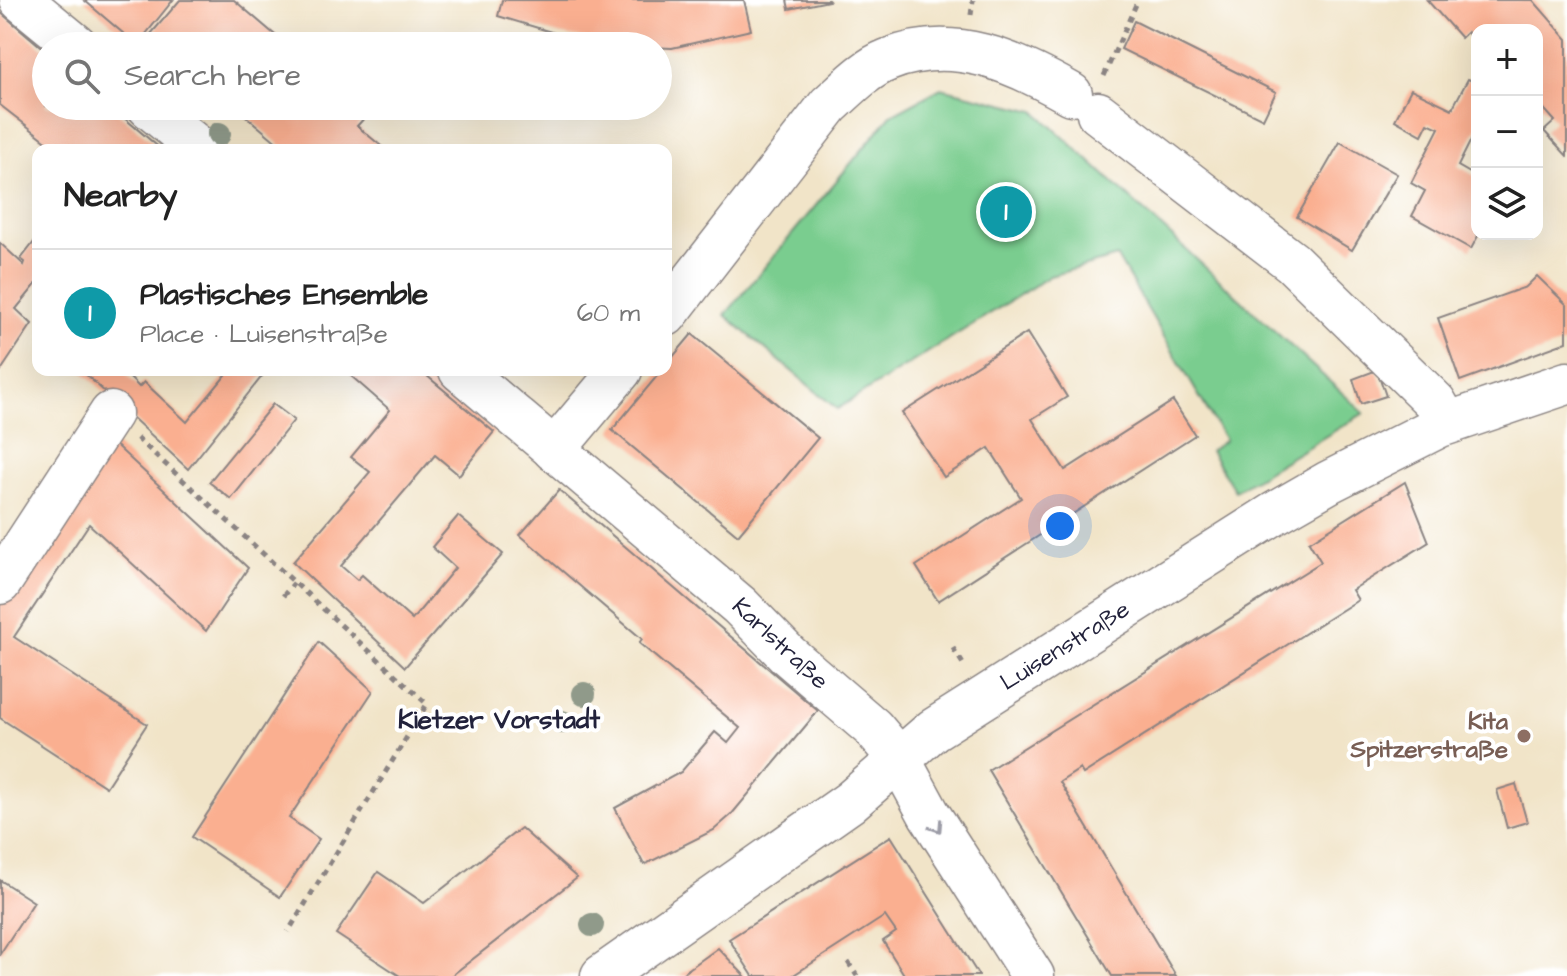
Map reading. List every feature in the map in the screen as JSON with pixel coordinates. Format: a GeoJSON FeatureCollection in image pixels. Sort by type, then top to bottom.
{"type":"FeatureCollection","features":[{"type":"Feature","properties":{"kind":"street"},"geometry":{"type":"LineString","coordinates":[[21,0],[60,32]]}},
{"type":"Feature","properties":{"kind":"street"},"geometry":{"type":"LineString","coordinates":[[672,307],[829,105],[860,77],[887,60],[921,51],[967,50],[1026,68],[1091,96],[1292,262],[1435,402],[1447,423]]}},
{"type":"Feature","properties":{"kind":"street"},"geometry":{"type":"LineString","coordinates":[[165,120],[194,144]]}},
{"type":"Feature","properties":{"kind":"street","name":"Karlstraße"},"geometry":{"type":"LineString","coordinates":[[467,376],[740,606],[788,655],[873,728],[899,759],[929,814],[1033,976]]}},
{"type":"Feature","properties":{"kind":"street"},"geometry":{"type":"LineString","coordinates":[[554,450],[616,376]]}},
{"type":"Feature","properties":{"kind":"street","name":"Luisenstraße"},"geometry":{"type":"LineString","coordinates":[[602,976],[850,802],[933,730],[1275,513],[1329,482],[1447,423],[1567,383]]}},
{"type":"Feature","properties":{"kind":"street"},"geometry":{"type":"LineString","coordinates":[[0,583],[111,413]]}},
{"type":"Feature","properties":{"kind":"path"},"geometry":{"type":"LineString","coordinates":[[1091,96],[1138,0]]}},
{"type":"Feature","properties":{"kind":"path"},"geometry":{"type":"LineString","coordinates":[[111,413],[427,704],[288,932]]}},
{"type":"Feature","properties":{"kind":"path"},"geometry":{"type":"LineString","coordinates":[[283,596],[294,583]]}},
{"type":"Feature","properties":{"kind":"path"},"geometry":{"type":"LineString","coordinates":[[953,648],[966,669]]}},
{"type":"Feature","properties":{"kind":"path"},"geometry":{"type":"LineString","coordinates":[[848,962],[857,976]]}},
{"type":"Feature","properties":{"kind":"green space"},"geometry":{"type":"Polygon","coordinates":[[[941,88],[1035,111],[1364,413],[1235,491],[1210,451],[1225,440],[1117,257],[1050,276],[837,409],[725,315],[891,115],[941,88]]]}},
{"type":"Feature","properties":{"kind":"building"},"geometry":{"type":"Polygon","coordinates":[[[84,0],[173,0],[147,32],[122,32],[84,0]]]}},
{"type":"Feature","properties":{"kind":"building"},"geometry":{"type":"Polygon","coordinates":[[[180,0],[234,0],[272,32],[153,32],[180,0]]]}},
{"type":"Feature","properties":{"kind":"building"},"geometry":{"type":"Polygon","coordinates":[[[502,0],[744,0],[751,30],[672,48],[672,32],[551,32],[498,16],[502,0]]]}},
{"type":"Feature","properties":{"kind":"building"},"geometry":{"type":"Polygon","coordinates":[[[787,0],[828,0],[829,1],[789,9],[787,0]]]}},
{"type":"Feature","properties":{"kind":"building"},"geometry":{"type":"Polygon","coordinates":[[[1427,0],[1533,0],[1567,39],[1567,156],[1544,131],[1555,121],[1543,108],[1543,24],[1471,24],[1471,37],[1467,32],[1461,38],[1427,0]]]}},
{"type":"Feature","properties":{"kind":"building"},"geometry":{"type":"Polygon","coordinates":[[[0,12],[32,39],[32,120],[127,120],[155,144],[50,144],[0,105],[0,12]]]}},
{"type":"Feature","properties":{"kind":"building"},"geometry":{"type":"Polygon","coordinates":[[[1134,21],[1276,92],[1263,119],[1121,49],[1134,21]]]}},
{"type":"Feature","properties":{"kind":"building"},"geometry":{"type":"Polygon","coordinates":[[[1468,79],[1471,80],[1471,140],[1458,166],[1471,174],[1471,240],[1476,240],[1471,249],[1412,216],[1425,191],[1411,183],[1439,128],[1428,123],[1422,135],[1395,120],[1411,89],[1452,109],[1468,79]]]}},
{"type":"Feature","properties":{"kind":"building"},"geometry":{"type":"Polygon","coordinates":[[[251,120],[362,120],[357,126],[379,144],[279,144],[251,120]]]}},
{"type":"Feature","properties":{"kind":"building"},"geometry":{"type":"Polygon","coordinates":[[[1340,142],[1397,174],[1352,250],[1297,217],[1340,142]]]}},
{"type":"Feature","properties":{"kind":"building"},"geometry":{"type":"Polygon","coordinates":[[[0,243],[24,265],[21,259],[32,245],[32,289],[16,309],[32,324],[0,372],[0,243]]]}},
{"type":"Feature","properties":{"kind":"building"},"geometry":{"type":"Polygon","coordinates":[[[1537,276],[1567,305],[1567,342],[1460,381],[1438,318],[1526,287],[1537,276]]]}},
{"type":"Feature","properties":{"kind":"building"},"geometry":{"type":"Polygon","coordinates":[[[1027,333],[1067,397],[1032,419],[1065,470],[1173,401],[1195,435],[938,601],[916,566],[1021,498],[989,448],[944,477],[902,413],[1027,333]]]}},
{"type":"Feature","properties":{"kind":"building"},"geometry":{"type":"Polygon","coordinates":[[[692,334],[818,438],[738,535],[612,430],[657,376],[672,376],[672,358],[692,334]]]}},
{"type":"Feature","properties":{"kind":"building"},"geometry":{"type":"Polygon","coordinates":[[[1377,370],[1386,396],[1361,404],[1353,379],[1377,370]]]}},
{"type":"Feature","properties":{"kind":"building"},"geometry":{"type":"Polygon","coordinates":[[[87,376],[128,376],[139,387],[144,382],[187,422],[225,376],[262,376],[188,469],[87,376]]]}},
{"type":"Feature","properties":{"kind":"building"},"geometry":{"type":"Polygon","coordinates":[[[351,376],[427,376],[494,432],[459,475],[435,455],[341,566],[357,580],[362,575],[412,620],[455,568],[432,547],[458,516],[503,554],[405,667],[293,562],[370,472],[351,457],[390,410],[351,376]]]}},
{"type":"Feature","properties":{"kind":"building"},"geometry":{"type":"Polygon","coordinates":[[[273,404],[294,420],[231,499],[209,482],[273,404]]]}},
{"type":"Feature","properties":{"kind":"building"},"geometry":{"type":"Polygon","coordinates":[[[108,438],[248,568],[206,631],[89,524],[14,637],[147,724],[106,787],[0,718],[0,603],[108,438]]]}},
{"type":"Feature","properties":{"kind":"building"},"geometry":{"type":"Polygon","coordinates":[[[1405,482],[1429,542],[1352,590],[1358,600],[1083,774],[1080,769],[1060,782],[1176,976],[1112,976],[988,770],[1321,562],[1309,542],[1405,482]]]}},
{"type":"Feature","properties":{"kind":"building"},"geometry":{"type":"Polygon","coordinates":[[[559,490],[818,711],[731,815],[714,830],[644,865],[615,808],[681,772],[715,732],[728,743],[740,728],[639,643],[642,639],[520,535],[559,490]]]}},
{"type":"Feature","properties":{"kind":"building"},"geometry":{"type":"Polygon","coordinates":[[[319,642],[373,691],[289,818],[319,839],[280,897],[192,837],[319,642]]]}},
{"type":"Feature","properties":{"kind":"building"},"geometry":{"type":"Polygon","coordinates":[[[1516,784],[1527,822],[1507,828],[1497,790],[1516,784]]]}},
{"type":"Feature","properties":{"kind":"building"},"geometry":{"type":"Polygon","coordinates":[[[521,828],[577,878],[451,976],[400,976],[336,934],[378,872],[424,903],[521,828]]]}},
{"type":"Feature","properties":{"kind":"building"},"geometry":{"type":"Polygon","coordinates":[[[891,836],[979,976],[905,976],[883,941],[896,932],[885,916],[792,976],[753,976],[729,939],[891,836]]]}},
{"type":"Feature","properties":{"kind":"building"},"geometry":{"type":"Polygon","coordinates":[[[0,880],[34,902],[0,954],[0,880]]]}},
{"type":"Feature","properties":{"kind":"building"},"geometry":{"type":"Polygon","coordinates":[[[718,948],[745,976],[679,976],[718,948]]]}},
{"type":"Feature","properties":{"kind":"place","name":"Plastisches Ensemble"},"geometry":{"type":"Point","coordinates":[1006,212]}},
{"type":"Feature","properties":{"kind":"place","name":"Kita Spitzerstraße"},"geometry":{"type":"Point","coordinates":[1524,736]}},
{"type":"Feature","properties":{"kind":"district","name":"Kietzer Vorstadt"},"geometry":{"type":"Point","coordinates":[499,720]}}]}
